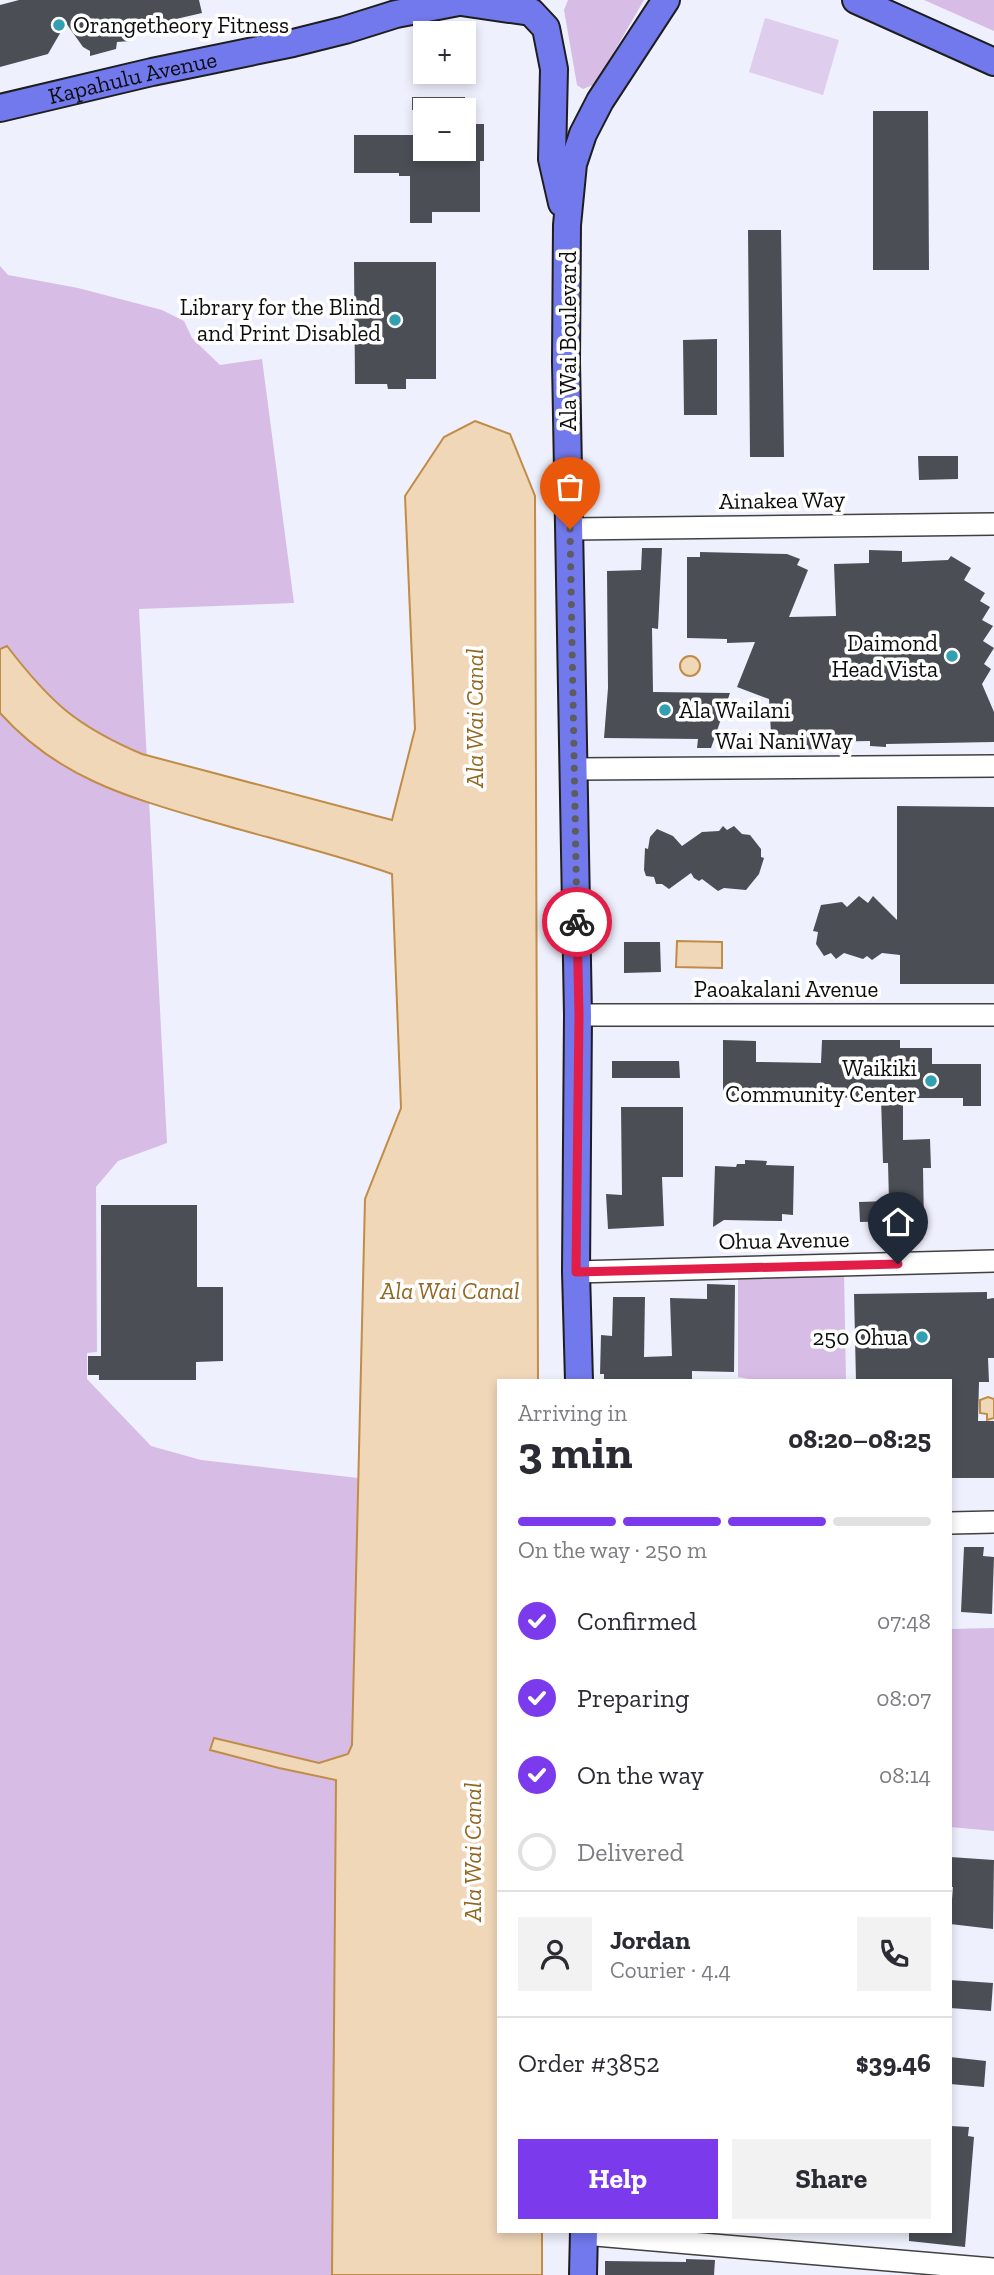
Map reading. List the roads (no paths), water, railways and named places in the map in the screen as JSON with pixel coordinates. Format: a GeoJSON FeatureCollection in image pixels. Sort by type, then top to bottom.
{"type":"FeatureCollection","features":[{"type":"Feature","properties":{"kind":"main road","name":"Ala Wai Boulevard"},"geometry":{"type":"LineString","coordinates":[[579,1379],[576,1272],[579,1015],[566,362],[568,225],[573,164],[580,140],[600,101],[666,0]]}},
{"type":"Feature","properties":{"kind":"main road"},"geometry":{"type":"LineString","coordinates":[[856,0],[994,62]]}},
{"type":"Feature","properties":{"kind":"main road","name":"Kapahulu Avenue"},"geometry":{"type":"LineString","coordinates":[[0,108],[152,72],[293,43],[396,14],[451,2],[531,12],[546,27],[554,69],[552,159],[568,225]]}},
{"type":"Feature","properties":{"kind":"main road"},"geometry":{"type":"LineString","coordinates":[[583,2275],[584,2233]]}},
{"type":"Feature","properties":{"kind":"street","name":"Ainakea Way"},"geometry":{"type":"LineString","coordinates":[[570,529],[994,524]]}},
{"type":"Feature","properties":{"kind":"street","name":"Wai Nani Way"},"geometry":{"type":"LineString","coordinates":[[574,769],[994,766]]}},
{"type":"Feature","properties":{"kind":"street","name":"Paoakalani Avenue"},"geometry":{"type":"LineString","coordinates":[[579,1015],[994,1015]]}},
{"type":"Feature","properties":{"kind":"street","name":"Ohua Avenue"},"geometry":{"type":"LineString","coordinates":[[576,1272],[994,1261]]}},
{"type":"Feature","properties":{"kind":"street"},"geometry":{"type":"LineString","coordinates":[[952,1523],[994,1522]]}},
{"type":"Feature","properties":{"kind":"street"},"geometry":{"type":"LineString","coordinates":[[584,2233],[994,2269]]}},
{"type":"Feature","properties":{"kind":"water","name":"Ala Wai Canal"},"geometry":{"type":"Polygon","coordinates":[[[475,421],[510,434],[535,496],[538,1379],[497,1379],[497,2233],[542,2233],[542,2275],[332,2275],[336,1780],[210,1750],[214,1738],[319,1763],[348,1754],[352,1745],[365,1199],[401,1108],[392,874],[148,803],[69,769],[22,735],[0,713],[0,649],[7,646],[51,697],[82,722],[119,744],[142,754],[392,820],[415,729],[405,496],[444,437],[475,421]]]}},
{"type":"Feature","properties":{"kind":"water"},"geometry":{"type":"Polygon","coordinates":[[[690,656],[697,659],[700,666],[697,673],[690,676],[683,673],[680,666],[683,659],[690,656]]]}},
{"type":"Feature","properties":{"kind":"water"},"geometry":{"type":"Polygon","coordinates":[[[677,941],[722,942],[722,968],[676,967],[677,941]]]}},
{"type":"Feature","properties":{"kind":"water"},"geometry":{"type":"Polygon","coordinates":[[[988,1397],[994,1399],[994,1418],[987,1420],[987,1414],[980,1413],[980,1400],[988,1397]]]}},
{"type":"Feature","properties":{"kind":"place","name":"Orangetheory Fitness"},"geometry":{"type":"Point","coordinates":[59,25]}},
{"type":"Feature","properties":{"kind":"place","name":"Library for the Blind and Print Disabled"},"geometry":{"type":"Point","coordinates":[395,320]}},
{"type":"Feature","properties":{"kind":"place","name":"Daimond Head Vista"},"geometry":{"type":"Point","coordinates":[952,656]}},
{"type":"Feature","properties":{"kind":"place","name":"Ala Wailani"},"geometry":{"type":"Point","coordinates":[665,710]}},
{"type":"Feature","properties":{"kind":"place","name":"Waikiki Community Center"},"geometry":{"type":"Point","coordinates":[931,1081]}},
{"type":"Feature","properties":{"kind":"place","name":"250 Ohua"},"geometry":{"type":"Point","coordinates":[922,1337]}}]}
